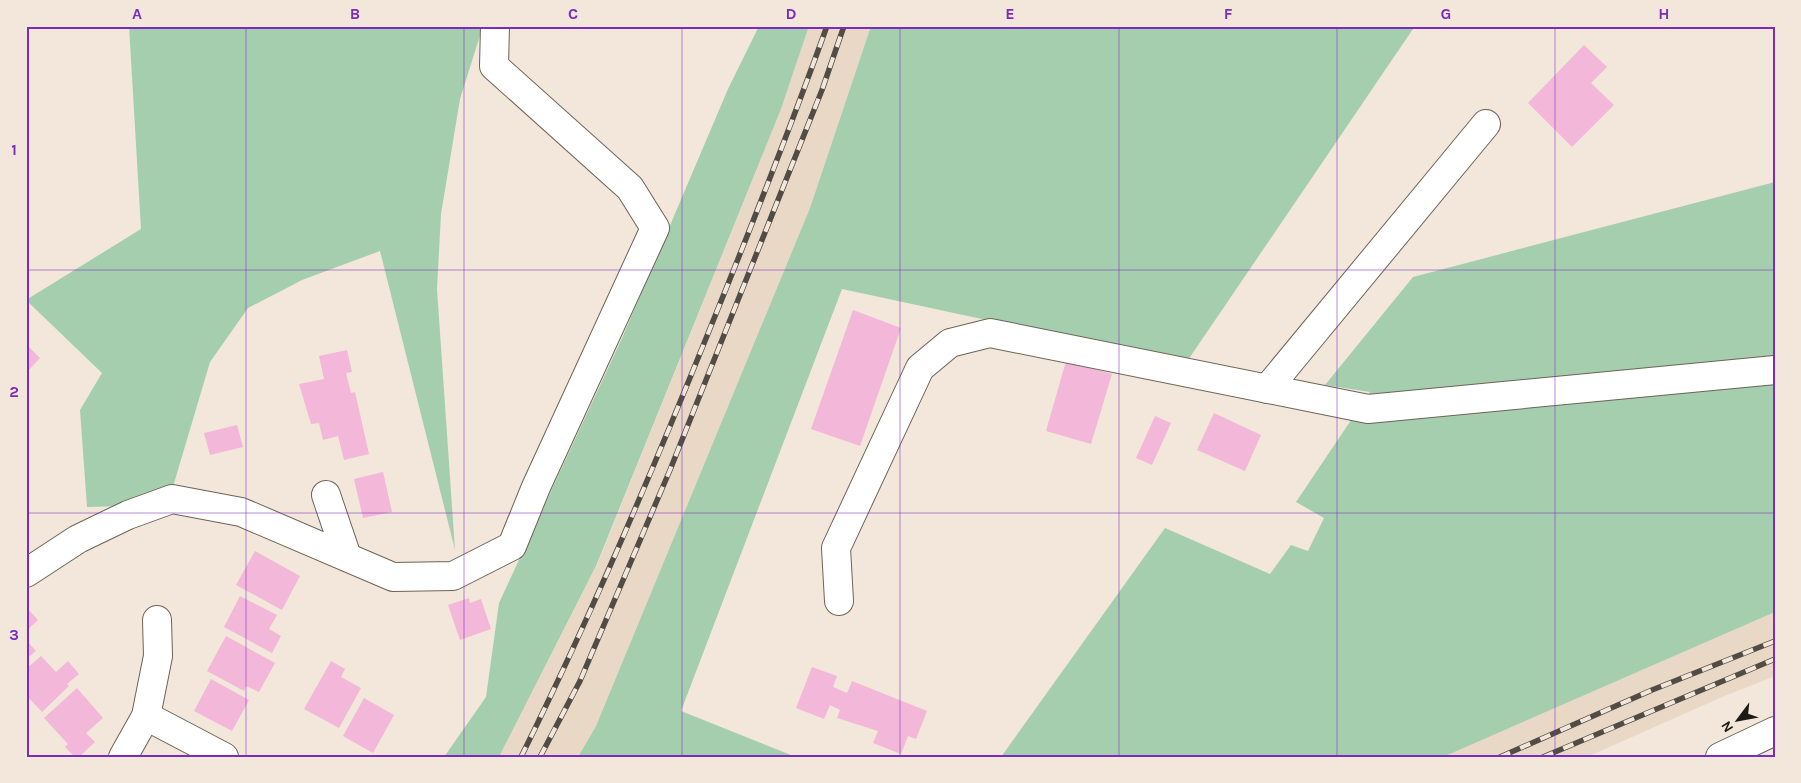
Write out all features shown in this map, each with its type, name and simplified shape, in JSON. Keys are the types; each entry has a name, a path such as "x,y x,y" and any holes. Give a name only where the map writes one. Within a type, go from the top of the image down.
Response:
{"street":[{"path":"26,573 78,539 128,515 172,500 241,512 393,577 453,576 512,546 536,487 655,228 630,188 494,66 495,26"},
{"path":"1267,388 1486,124"},
{"path":"839,601 836,548 920,368 950,343 990,333 1368,409 1775,370"},
{"path":"326,495 347,558"},
{"path":"123,757 146,716 158,656 158,620"},
{"path":"146,716 224,757"},
{"path":"1720,757 1775,730"}],"shaded area":[{"path":"809,26 871,26 810,208 596,726 578,757 499,757 597,565 781,109"},
{"path":"1775,612 1775,676 1722,697 1587,757 1443,757"}],"green space":[{"path":"129,26 483,26 460,99 441,214 437,289 455,550 380,251 302,280 248,308 210,362 172,490 125,506 87,507 80,410 102,373 26,300 141,229"},
{"path":"759,26 809,26 781,109 596,566 499,757 444,757 486,697 499,603 623,336 728,89"},
{"path":"871,26 1415,26 1186,363 842,289 681,711 796,757 578,757 596,726 810,208"},
{"path":"1775,182 1775,612 1443,757 1001,757 1165,528 1270,574 1291,545 1308,551 1324,518 1296,502 1370,392 1325,385 1413,277"}],"building":[{"path":"1584,45 1607,67 1591,83 1614,105 1572,147 1528,103"},
{"path":"853,310 901,328 860,446 811,429"},
{"path":"26,344 40,358 26,373"},
{"path":"347,350 352,372 346,373 351,393 355,392 369,454 344,460 338,436 323,440 319,423 311,424 299,384 324,379 319,356"},
{"path":"1066,361 1112,374 1091,444 1046,431"},
{"path":"1214,413 1261,435 1245,471 1197,450"},
{"path":"1155,416 1171,423 1152,465 1136,458"},
{"path":"237,425 243,447 210,455 204,433"},
{"path":"383,472 392,512 363,518 354,479"},
{"path":"255,551 300,576 282,610 236,585"},
{"path":"240,596 277,615 269,629 281,636 272,653 224,627"},
{"path":"469,598 470,603 481,599 491,629 460,640 448,605"},
{"path":"26,607 38,620 26,631"},
{"path":"226,636 275,663 259,692 246,686 244,691 207,671"},
{"path":"26,640 36,651 26,659"},
{"path":"41,656 56,672 68,661 79,674 67,684 69,686 42,712 26,695 26,669"},
{"path":"331,661 345,669 341,677 361,688 339,728 304,709"},
{"path":"812,667 837,676 833,687 847,693 852,681 927,711 916,739 908,736 901,754 873,743 878,731 837,718 840,710 830,705 824,719 796,708"},
{"path":"211,679 249,700 232,731 194,711"},
{"path":"77,688 103,718 86,733 95,742 79,757 75,757 65,747 68,744 44,718"},
{"path":"364,698 394,715 373,753 343,736"}],"railway":[{"path":"521,757 596,599 665,439 755,217 827,26"},
{"path":"540,757 580,681 670,470 822,90 844,26"},
{"path":"1500,757 1652,690 1775,641"},
{"path":"1543,757 1775,659"}]}
